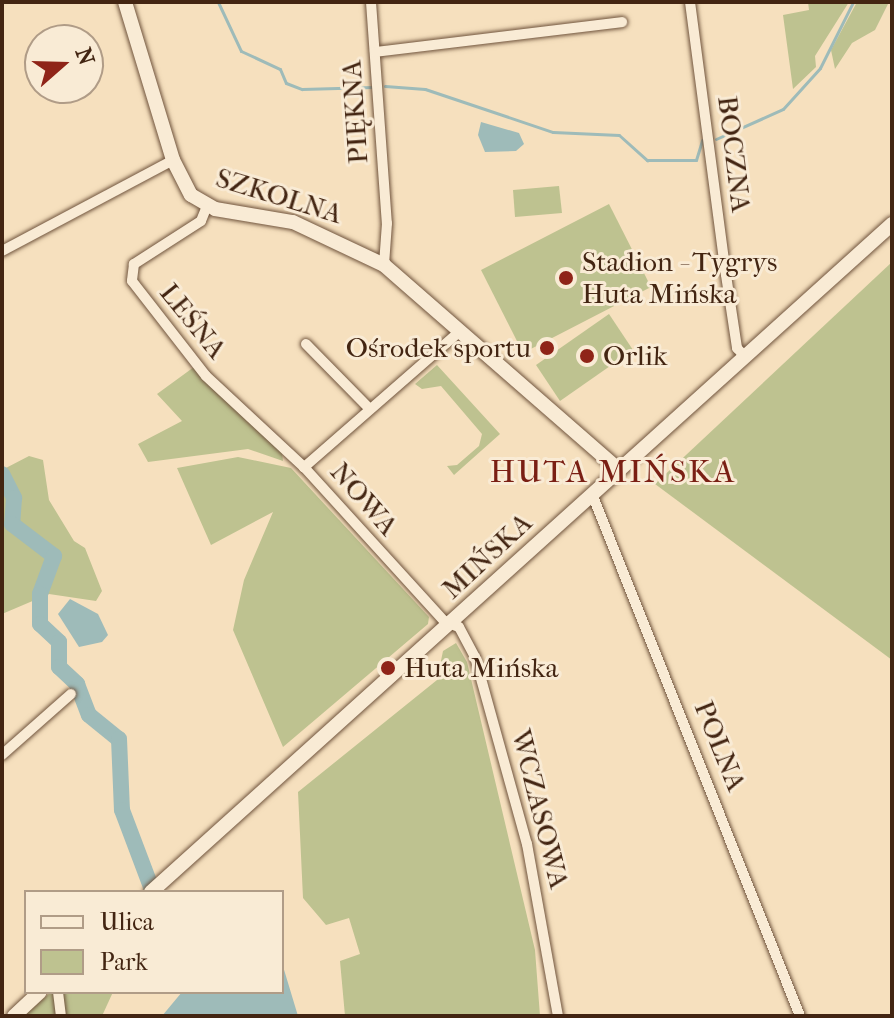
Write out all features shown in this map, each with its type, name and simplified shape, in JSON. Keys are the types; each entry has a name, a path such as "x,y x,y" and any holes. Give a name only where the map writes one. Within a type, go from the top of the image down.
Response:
{"main road":[{"name":"SZKOLNA","path":"125,2 183,185 207,206 293,222 384,265 619,470"},
{"name":"MIŃSKA","path":"156,888 892,224"},
{"path":"14,1016 38,994"}],"street":[{"name":"PIĘKNA","path":"371,2 387,223 384,265"},
{"name":"BOCZNA","path":"690,2 737,348 745,357"},
{"path":"375,52 622,22"},
{"path":"2,251 173,160"},
{"name":"LEŚNA","path":"207,206 201,221 134,264 132,281 206,376 304,467"},
{"name":"NOWA","path":"452,624 391,566 304,467 459,332"},
{"path":"306,344 369,408"},
{"name":"POLNA","path":"592,494 800,1016"},
{"name":"WCZASOWA","path":"452,624 459,627 475,657 523,829 558,1016"},
{"path":"2,755 71,694"},
{"path":"58,994 61,1016"}],"green space":[{"path":"808,2 849,2 815,56 816,67 793,89 783,15 809,10"},
{"path":"857,2 889,2 875,30 852,43 835,69 831,50"},
{"path":"559,186 562,213 515,217 513,190"},
{"name":"Stadion - Tygrys Huta Mińska","path":"609,204 651,287 523,353 481,270"},
{"path":"892,262 892,660 655,484"},
{"name":"Orlik","path":"609,314 633,350 560,401 536,365"},
{"path":"437,365 500,434 454,475 447,466 457,465 479,446 482,434 441,386 422,389 415,384"},
{"path":"194,367 282,453 283,461 248,449 148,462 138,444 182,421 157,394"},
{"path":"29,456 43,460 49,500 74,541 85,548 102,591 96,601 49,594 2,614 2,470"},
{"path":"238,457 291,468 429,617 428,624 283,747 233,630 244,580 273,512 211,545 177,468"},
{"path":"456,643 467,662 535,950 540,1016 345,1016 340,961 360,954 349,918 326,925 303,898 298,792 437,680 443,651"},
{"path":"49,994 112,994 102,1016 24,1016"}],"water":[{"path":"481,122 519,133 524,144 516,151 485,152 478,135"},
{"path":"70,599 98,614 108,635 102,642 79,647 58,614"},
{"path":"284,970 298,1016 162,1016 180,994 284,994"}],"waterway":[{"path":"218,2 241,51 280,69 286,83 302,89 373,87"},
{"path":"716,139 783,109 820,68 853,2"},
{"path":"385,86 425,89 553,132 619,135 647,160 696,160 702,140"},
{"path":"2,474 14,498 12,524 54,556 40,594 40,624 59,642 59,667 77,684 89,715 119,739 122,810 152,890"}],"place":[{"name":"Stadion - Tygrys Huta Mińska","path":"566,278"},
{"name":"Ośrodek sportu","path":"547,348"},
{"name":"Orlik","path":"587,356"},
{"name":"Huta Mińska","path":"388,668"}],"district":[{"name":"HUTA MIŃSKA","path":"613,472"}]}
